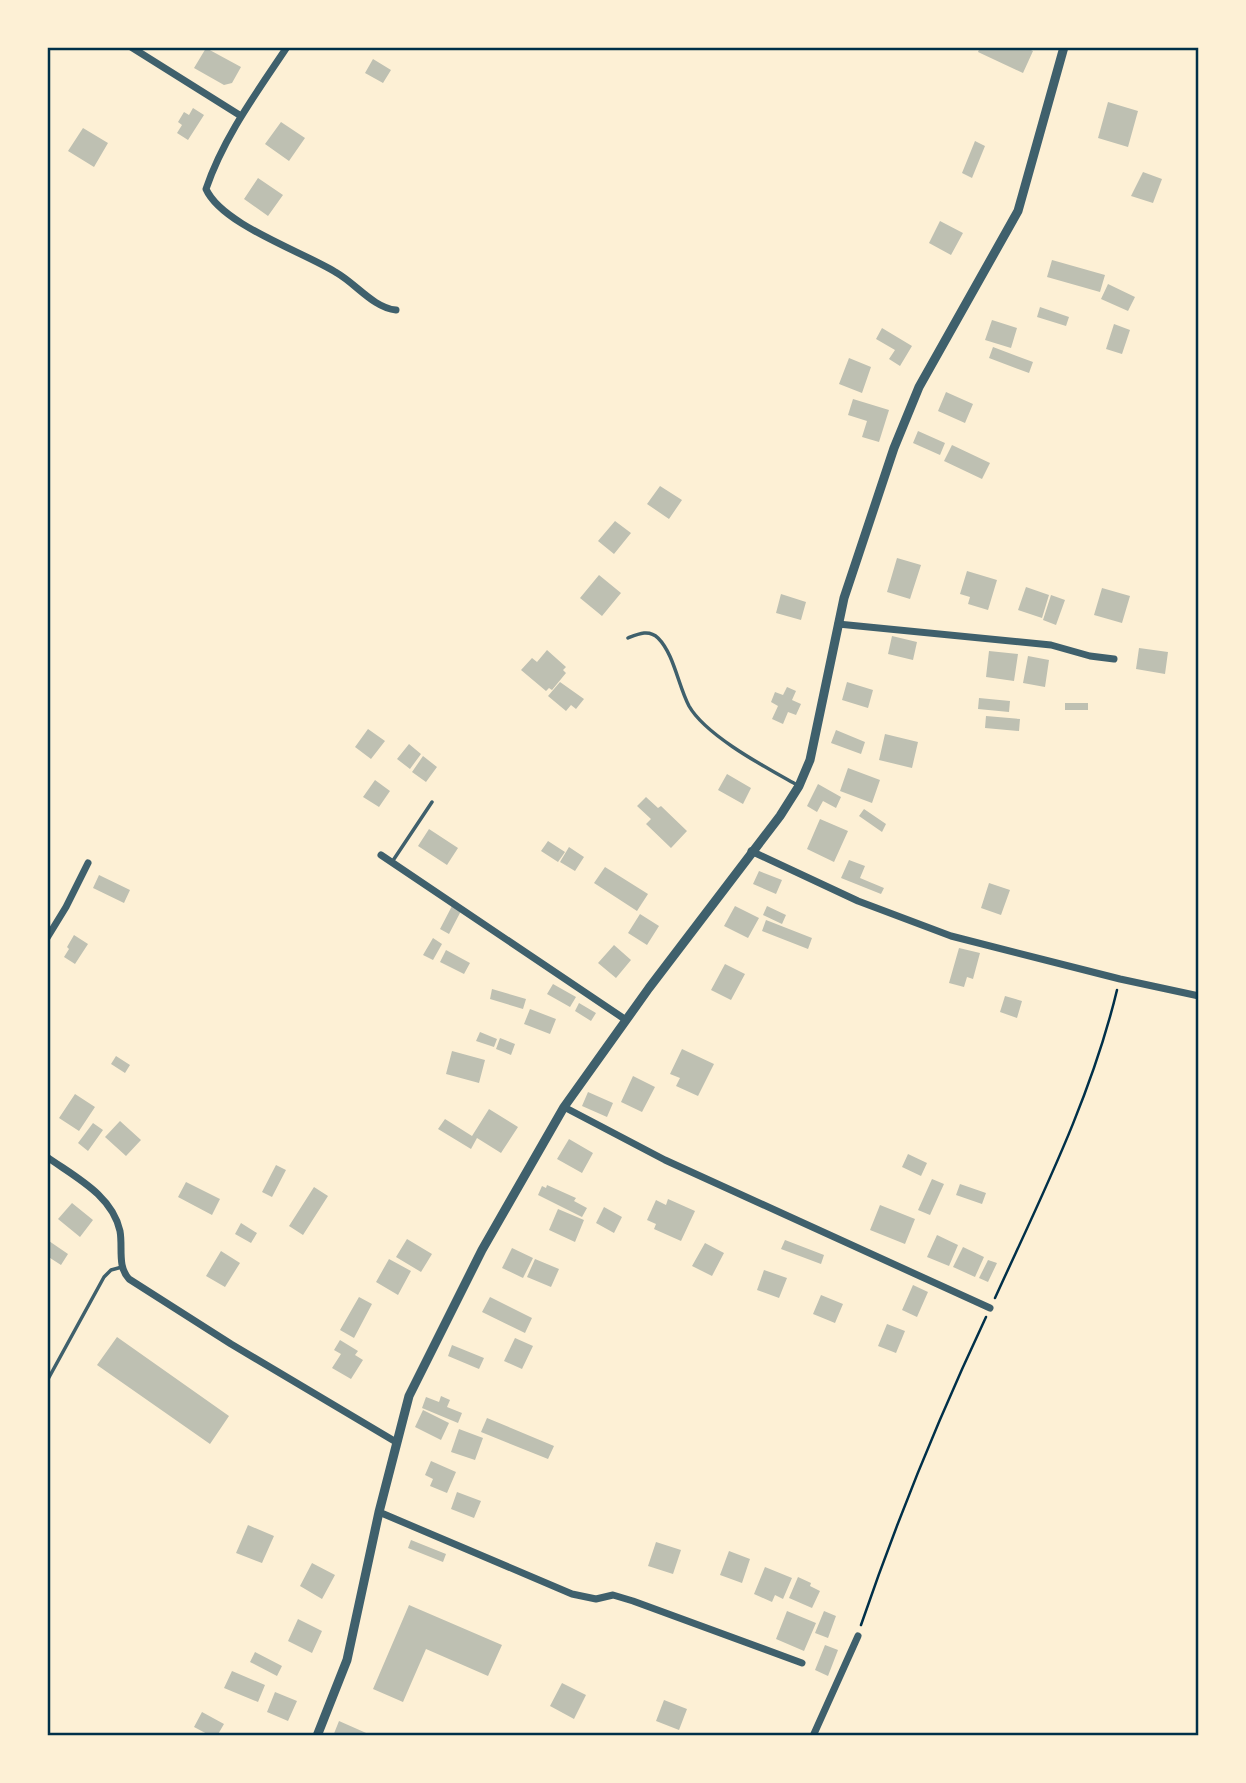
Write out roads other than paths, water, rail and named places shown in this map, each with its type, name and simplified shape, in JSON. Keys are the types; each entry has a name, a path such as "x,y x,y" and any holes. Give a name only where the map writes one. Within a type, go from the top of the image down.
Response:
{"street":[{"path":"131,47 241,116"},
{"path":"287,47 241,116 210,177 206,189 209,198 230,215 302,257 336,272 380,305 396,310"},
{"path":"317,1736 347,1660 379,1512 409,1396 457,1298 564,1107 751,851 780,816 799,786 810,760 844,598 894,448 919,387 1018,211 1063,47"},
{"path":"838,624 1051,645 1090,656 1114,659"},
{"path":"751,851 858,901 951,936 1199,996"},
{"path":"381,855 626,1020"},
{"path":"47,938 88,863"},
{"path":"564,1107 665,1160 990,1308"},
{"path":"47,1157 99,1195 112,1210 120,1231 122,1267 129,1279 230,1344 396,1441"},
{"path":"379,1512 572,1594 589,1599 613,1595 626,1598 802,1663"},
{"path":"813,1736 858,1636"}],"lane":[{"path":"628,638 644,632 655,635 667,652 691,709 708,728 754,760 799,786"},
{"path":"392,862 432,802"},
{"path":"47,1381 104,1277 111,1270 122,1267"}]}
